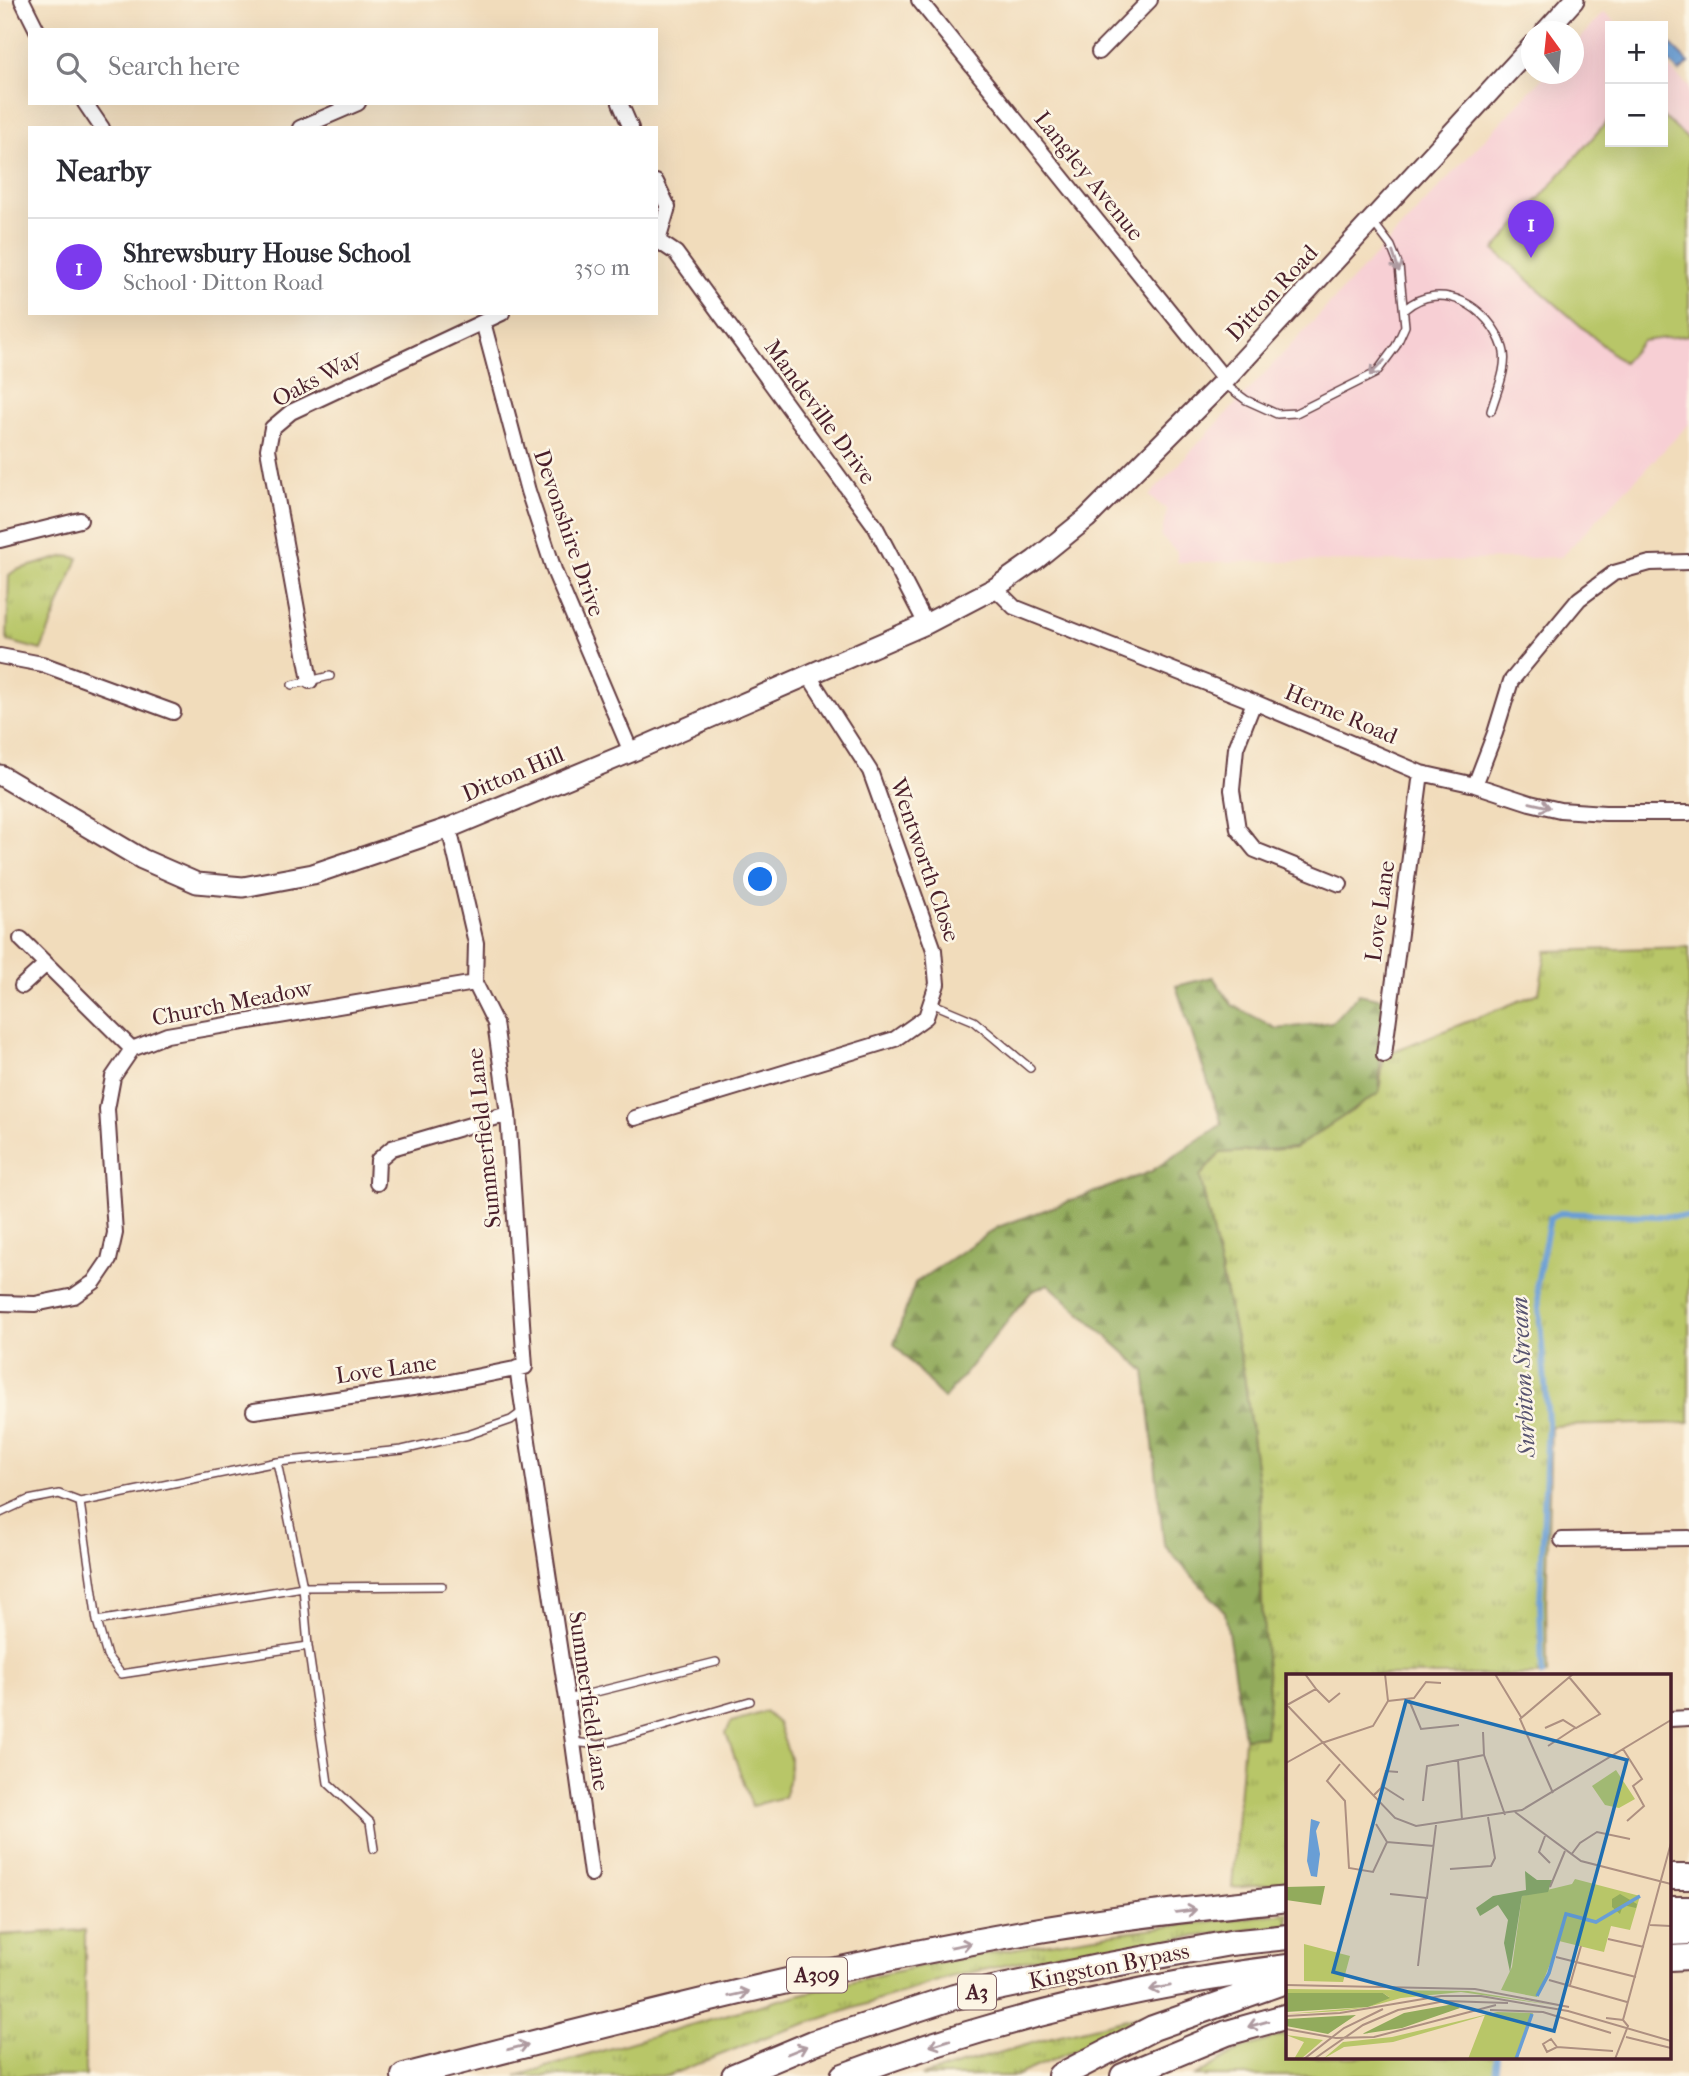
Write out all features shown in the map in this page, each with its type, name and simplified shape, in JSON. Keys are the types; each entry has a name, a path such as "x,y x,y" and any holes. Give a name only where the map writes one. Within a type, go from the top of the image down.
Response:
{"highway":[{"name":"A309","path":"404,2076 618,2022 888,1959 1047,1929 1286,1899"},
{"name":"Kingston Bypass","path":"734,2076 813,2043 954,1997 1230,1943 1286,1937"},
{"name":"A3","path":"843,2076 940,2043 1084,2004 1286,1967"},
{"path":"1060,2076 1153,2028 1286,1981"},
{"path":"1123,2076 1227,2033 1286,2016"}],"street":[{"path":"22,0 36,28"},
{"name":"Langley Avenue","path":"919,0 1224,381"},
{"path":"1099,52 1150,0"},
{"path":"1555,21 1574,0"},
{"name":"Ditton Road","path":"1035,560 1087,518 1224,381 1521,57"},
{"path":"86,105 101,126"},
{"path":"305,126 353,105"},
{"path":"621,105 630,126"},
{"path":"658,187 667,207 658,238"},
{"name":"Mandeville Drive","path":"658,242 676,253 875,526 926,624"},
{"name":"Oaks Way","path":"310,681 268,449 272,428 291,412 498,315"},
{"name":"Devonshire Drive","path":"482,322 528,491 555,573 631,752"},
{"path":"0,540 80,520"},
{"name":"Ditton Hill","path":"0,775 142,859 197,883 243,887 313,874 449,828 808,676 926,624 995,587 1035,560"},
{"path":"1475,785 1511,681 1579,599 1614,573 1650,563 1689,562"},
{"name":"Herne Road","path":"995,587 1014,607 1254,702 1422,773 1475,785 1560,810 1689,813"},
{"path":"0,656 42,664 173,712"},
{"name":"Wentworth Close","path":"808,676 870,771 934,950 937,984 931,1002"},
{"path":"1254,702 1236,748 1232,790 1238,829 1255,850 1340,884"},
{"name":"Love Lane","path":"1384,1055 1422,773"},
{"name":"Summerfield Lane","path":"449,828 476,943 475,983 495,1023 508,1114 522,1412 567,1699 591,1874"},
{"path":"21,939 132,1049"},
{"path":"22,986 46,964"},
{"name":"Church Meadow","path":"0,1303 36,1304 74,1296 94,1282 109,1260 115,1233 107,1110 113,1077 132,1049 167,1035 475,983"},
{"path":"635,1118 895,1039 926,1017 931,1002"},
{"path":"377,1183 378,1160 392,1147 508,1114"},
{"name":"Love Lane","path":"254,1411 440,1384 521,1368"},
{"path":"1562,1540 1689,1538"}],"lane":[{"path":"1224,381 1246,400 1277,414 1296,413 1376,373 1396,346 1405,326 1405,309 1399,266 1391,246 1372,220"},
{"path":"1405,309 1415,301 1429,296 1444,297 1470,305 1485,315 1503,347 1504,360 1491,411"},
{"path":"292,685 330,676"},
{"path":"931,1002 974,1021 1030,1069"},
{"path":"0,1513 28,1500 60,1494 80,1502 277,1462 402,1450 468,1435 511,1420 522,1412"},
{"path":"277,1462 303,1587 308,1646 328,1783 370,1822 374,1849"},
{"path":"80,1502 97,1621 107,1656 121,1674 308,1646"},
{"path":"97,1621 303,1587 442,1586"},
{"path":"567,1699 716,1662"},
{"path":"573,1742 599,1745 750,1701"}],"shaded area":[{"path":"1604,12 1614,21 1605,21 1605,147 1668,147 1668,67 1689,86 1689,424 1561,557 1451,561 1177,562 1177,552 1161,537 1167,510 1149,496 1537,84 1584,84 1584,34"}],"green space":[{"path":"1668,121 1689,140 1689,335 1642,341 1623,363 1494,250 1605,124 1605,147 1668,147"},
{"path":"66,556 78,558 41,650 7,641 9,575 16,570"},
{"path":"1689,947 1689,1423 1551,1426 1546,1603 1547,1674 1286,1674 1286,1883 1232,1888 1244,1738 1265,1736 1260,1497 1244,1375 1200,1176 1220,1153 1295,1148 1379,1093 1384,1055 1539,993 1546,951"},
{"path":"1213,977 1232,1005 1277,1029 1332,1022 1359,994 1383,999 1379,1093 1295,1148 1220,1153 1200,1176 1244,1375 1260,1497 1261,1594 1269,1696 1265,1736 1244,1738 1225,1612 1164,1545 1145,1371 1048,1284 1031,1292 944,1399 894,1344 915,1283 998,1227 1150,1172 1222,1124 1176,986"},
{"path":"765,1712 778,1723 790,1758 789,1782 784,1797 752,1806 726,1733 731,1722"},
{"path":"1286,1913 1286,1925 1062,1953 950,1977 771,2035 667,2076 516,2076 699,2022 884,1974 985,1954 1186,1924"},
{"path":"85,1930 85,2076 0,2076 0,1935"},
{"path":"1177,2007 1015,2076 921,2076 1056,2036"},
{"path":"1286,2035 1286,2058 1497,2058 1495,2076 1195,2076 1243,2048"}],"water":[{"path":"1670,44 1689,63 1679,72 1668,61"}],"waterway":[{"name":"Surbiton Stream","path":"1542,1674 1540,1602 1548,1422 1537,1283 1550,1218 1560,1213 1689,1217"},
{"name":"Surbiton Stream","path":"1495,2076 1497,2058"}],"place":[{"name":"Shrewsbury House School","path":"1531,258"}]}
